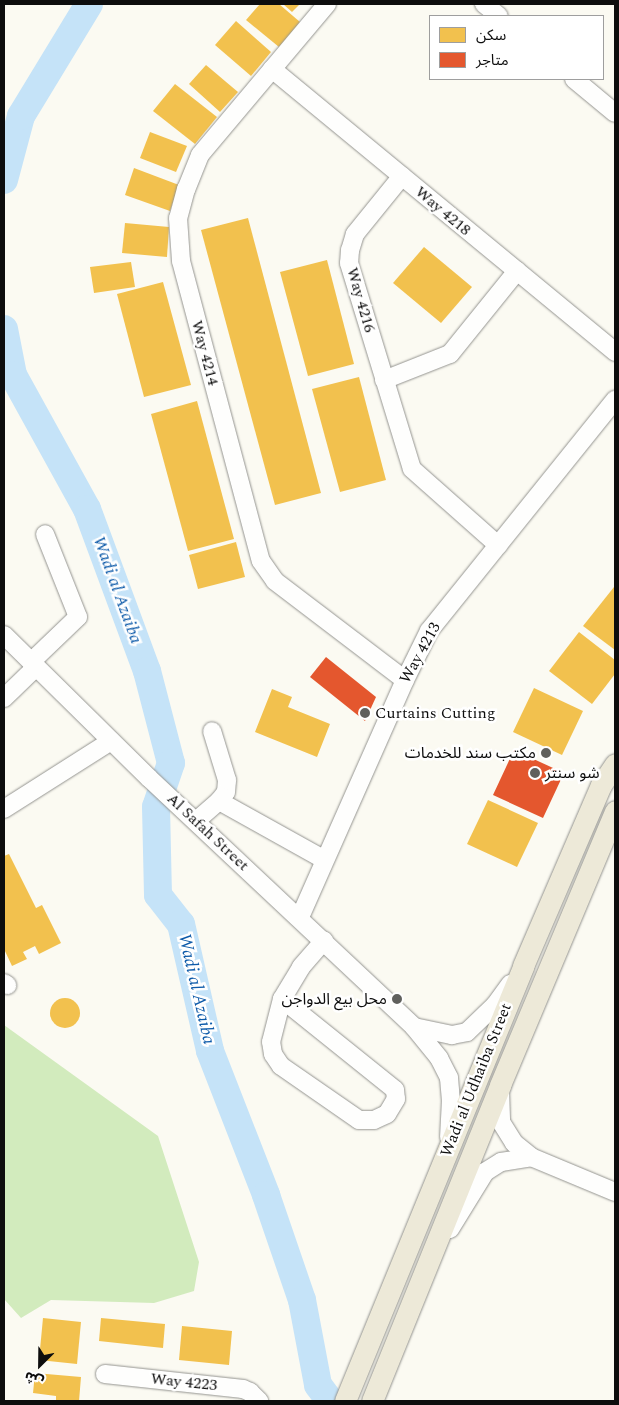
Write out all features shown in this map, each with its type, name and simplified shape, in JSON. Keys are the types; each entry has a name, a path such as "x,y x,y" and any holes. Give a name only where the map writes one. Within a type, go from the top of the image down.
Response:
{"main road":[{"name":"Wadi al Udhaiba Street","path":"345,1401 523,966 601,785 615,764"},
{"name":"Wadi al Udhaiba Street","path":"372,1401 500,1085 615,810"}],"street":[{"name":"Way 4214","path":"327,4 200,155 186,189 178,218 180,261 261,561 275,581 405,680"},
{"path":"484,4 498,15"},
{"name":"Way 4218","path":"272,69 615,352"},
{"path":"575,80 615,113"},
{"name":"Way 4216","path":"402,176 355,234 350,250 349,263 412,469 498,545"},
{"path":"384,380 450,354 517,271"},
{"name":"Way 4213","path":"300,918 405,680 429,631 615,400"},
{"path":"4,698 78,617 45,534"},
{"name":"Al Safah Street","path":"7,644 33,665 414,1027 439,1058 449,1078 451,1124 446,1153"},
{"path":"190,815 219,801 226,792 227,780 212,731"},
{"path":"4,809 111,741"},
{"path":"219,801 325,860"},
{"path":"282,999 395,1090 396,1099 387,1114 374,1120 359,1120 281,1066 272,1054 271,1042 282,999 301,967 324,941"},
{"name":"Al Safah Street","path":"414,1027 445,1035 467,1032 495,1005 523,966"},
{"path":"500,1085 501,1122 514,1143 531,1157 615,1192"},
{"path":"426,1269 485,1172 501,1162 531,1157"},
{"name":"Way 4223","path":"105,1374 243,1389 250,1392 258,1401"}],"green space":[{"path":"4,1025 158,1136 199,1262 194,1291 154,1303 51,1300 21,1318 4,1299"}],"building: سكن":[{"path":"260,4 279,4 300,22 279,47 246,20"},
{"path":"283,4 300,4 292,12"},
{"path":"236,21 271,52 251,76 215,45"},
{"path":"206,65 238,92 220,112 189,84"},
{"path":"175,84 217,117 195,144 153,111"},
{"path":"150,132 187,146 176,172 140,158"},
{"path":"134,168 179,185 170,211 125,195"},
{"path":"248,218 321,493 275,505 201,230"},
{"path":"125,223 169,227 167,257 122,253"},
{"path":"424,247 472,287 441,323 393,283"},
{"path":"327,260 354,364 308,376 280,272"},
{"path":"131,262 135,287 94,293 90,267"},
{"path":"163,282 191,385 144,397 117,294"},
{"path":"359,377 386,480 340,492 312,389"},
{"path":"197,401 234,539 188,551 151,414"},
{"path":"236,542 245,577 198,589 189,555"},
{"path":"615,588 615,650 583,626"},
{"path":"579,632 615,660 615,674 592,704 549,671"},
{"path":"534,688 583,711 562,755 513,732"},
{"path":"272,689 292,697 288,707 330,724 317,757 255,732"},
{"path":"488,800 538,823 517,867 467,844"},
{"path":"9,854 36,908 42,905 61,943 39,954 35,946 23,952 27,959 12,966 4,949 4,856"},
{"path":"65,998 71,999 79,1007 79,1019 71,1027 65,1028 59,1027 51,1019 50,1013 51,1007 59,999"},
{"path":"43,1318 81,1322 77,1364 39,1360"},
{"path":"101,1318 165,1324 163,1348 99,1341"},
{"path":"182,1326 232,1331 229,1365 179,1360"},
{"path":"35,1373 81,1377 79,1401 56,1401 56,1396 33,1393"}],"building: متاجر":[{"path":"326,657 376,697 365,721 310,677"},
{"path":"514,750 564,773 543,818 493,795"}],"waterway":[{"name":"Wadi al Azaiba","path":"4,180 21,116 89,4"},
{"name":"Wadi al Azaiba","path":"4,329 13,375 87,509 147,671 171,763 156,807 158,895 181,924 210,1051 266,1195 302,1300 318,1385 330,1401"}],"place":[{"name":"Curtains Cutting","path":"365,713"},
{"name":"مكتب سند للخدمات","path":"546,753"},
{"name":"شو سنتر","path":"535,773"},
{"name":"محل بيع الدواجن","path":"397,999"}]}
